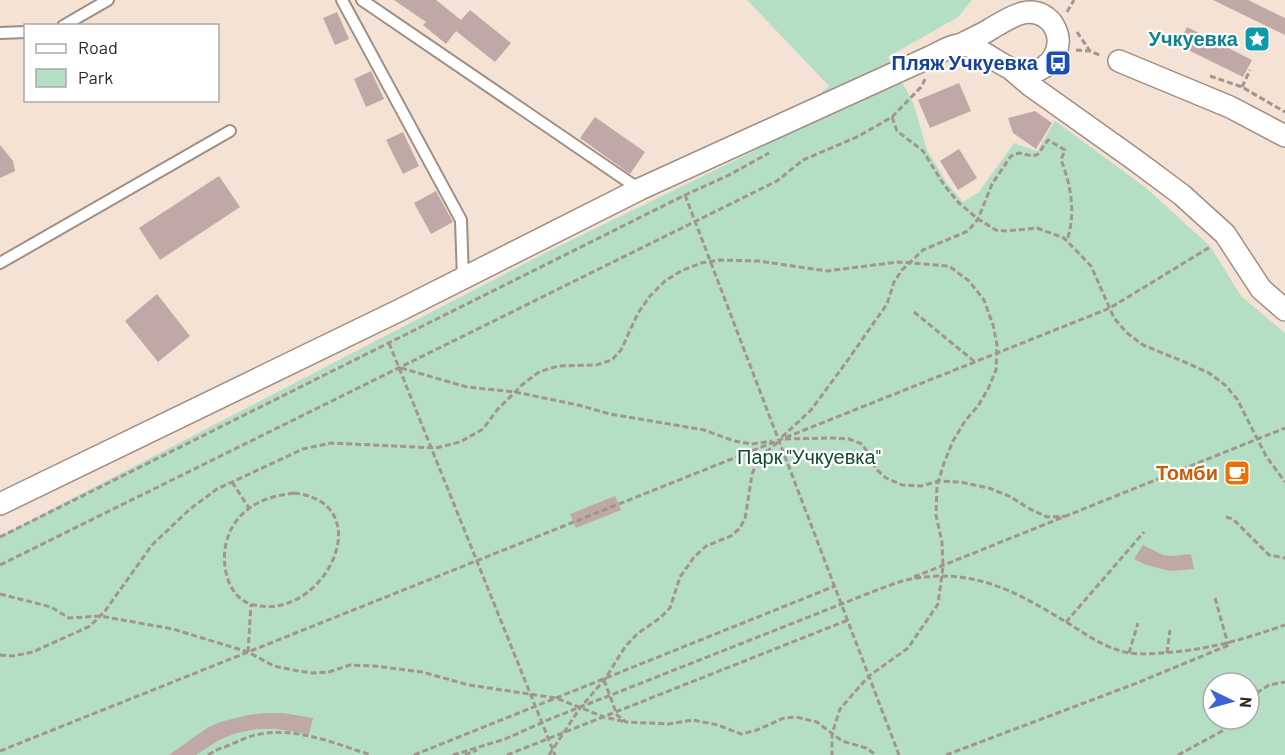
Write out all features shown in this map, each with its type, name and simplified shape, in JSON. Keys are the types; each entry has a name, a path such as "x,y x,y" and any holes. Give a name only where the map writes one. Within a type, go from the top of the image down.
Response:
{"street":[{"path":"0,504 463,279 639,189 960,45 1021,10 1041,13 1049,19 1058,37 1058,47 1054,57 1039,70 1028,73 1018,71 977,50 960,45"},
{"path":"1119,61 1230,107 1285,135"},
{"path":"1000,63 1182,195 1225,234 1262,289 1285,310"}],"lane":[{"path":"66,24 108,0"},
{"path":"342,0 461,220 463,279"},
{"path":"362,0 639,189"},
{"path":"0,33 24,32"},
{"path":"0,263 230,131"}],"path":[{"path":"1066,13 1074,0"},
{"path":"1069,50 1090,51 1119,61"},
{"path":"1242,87 1250,70"},
{"path":"0,565 777,181 803,160 859,136 892,117 922,86 928,71"},
{"path":"892,117 897,131 922,151 952,194 978,219 996,230 1037,228 1052,232 1067,240 1091,266 1114,318 1127,333 1143,345 1198,368 1225,385 1238,399 1266,456 1285,482"},
{"path":"549,755 554,753 580,708 604,680 625,647 637,634 670,608 680,577 694,557 706,546 731,536 739,529 745,519 752,474 760,457 811,410 887,304 894,282 909,263 923,250 968,231 978,219 992,184 1011,156 1019,153 1033,156 1038,154 1048,140 1065,150 1060,160 1069,178 1071,200 1071,229 1067,240"},
{"path":"0,537 684,195 729,175 769,153"},
{"path":"684,195 899,755"},
{"path":"0,751 1110,308 1217,242"},
{"path":"0,655 13,656 33,652 90,626 100,616 152,545 190,509 232,482 303,449 331,443 432,448 460,442 483,429 497,410 539,372 558,366 596,365 612,360 621,350 638,313 657,289 681,271 711,261 758,261 827,271 875,264 909,263 949,266 969,281 984,300 993,325 996,370 978,406 965,421 954,441 939,481 936,515 942,542 943,567 938,604 908,648 869,676 840,708 832,734 832,755"},
{"path":"914,312 975,362"},
{"path":"389,343 554,753"},
{"path":"399,368 467,387 515,392 610,414 704,430 734,441 752,444 779,440 832,438 849,440 862,444 876,469 886,478 902,485 921,486 939,481 960,482 989,488 1011,496 1047,517 1067,516"},
{"path":"465,755 842,604 943,567 1285,428"},
{"path":"232,482 249,508"},
{"path":"294,493 309,494 323,501 330,510 338,526 338,551 329,570 303,595 284,604 273,606 251,604 236,593 230,585 225,552 230,530 249,508 279,495 294,493"},
{"path":"1226,517 1233,519 1269,555 1285,558"},
{"path":"1066,622 1144,532"},
{"path":"909,579 942,575 963,576 988,582 1012,591 1103,644 1129,652 1191,652 1237,642"},
{"path":"414,755 835,586"},
{"path":"0,594 51,608 69,618 100,616 173,629 248,652 274,666 298,671 329,672 350,665 422,672 469,685 556,698 604,717 626,722 653,725 693,720 718,724 741,734 757,730 784,718 796,717 817,722 842,741 866,748 876,755"},
{"path":"1215,598 1228,644"},
{"path":"248,652 251,604"},
{"path":"507,755 848,620"},
{"path":"1129,652 1138,623"},
{"path":"946,755 1285,625"},
{"path":"1167,653 1170,630"},
{"path":"604,680 616,712 626,722"},
{"path":"1261,690 1269,685 1285,682"},
{"path":"1178,755 1220,731"},
{"path":"208,755 244,738 285,732 317,738 371,755"},
{"path":"453,755 505,739"}],"green space":[{"name":"Парк \"Учкуевка\"","path":"747,0 972,0 958,17 888,57 913,102 927,150 947,183 963,202 979,192 1014,143 1037,151 1055,121 1145,187 1210,246 1241,296 1285,333 1285,755 0,755 0,536 547,252 752,152 829,86"}],"building":[{"path":"394,0 436,0 461,20 470,10 511,43 495,62 456,31 446,44 423,25 426,22"},
{"path":"1213,0 1248,0 1285,18 1285,35"},
{"path":"337,12 349,39 335,45 323,18"},
{"path":"1187,27 1252,60 1243,77 1178,45"},
{"path":"371,71 384,99 366,107 354,79"},
{"path":"959,83 971,111 930,128 918,100"},
{"path":"1035,111 1052,123 1036,149 1013,133 1008,118"},
{"path":"595,117 645,152 630,174 580,138"},
{"path":"403,132 419,166 403,174 386,140"},
{"path":"0,145 13,161 15,171 0,178"},
{"path":"959,149 977,178 958,190 940,161"},
{"path":"219,176 240,207 160,260 139,228"},
{"path":"436,191 453,222 431,234 414,203"},
{"path":"157,294 190,336 158,362 125,321"},
{"path":"615,496 621,510 576,528 570,514"},
{"path":"1143,545 1163,555 1191,554 1194,569 1170,571 1146,565 1134,559"},
{"path":"266,713 313,718 309,734 276,729 257,729 219,740 196,755 169,755 207,728 220,722"}],"place":[{"name":"Учкуевка","path":"1257,39"},
{"name":"Пляж Учкуевка","path":"1058,63"},
{"name":"Томби","path":"1237,473"}]}
